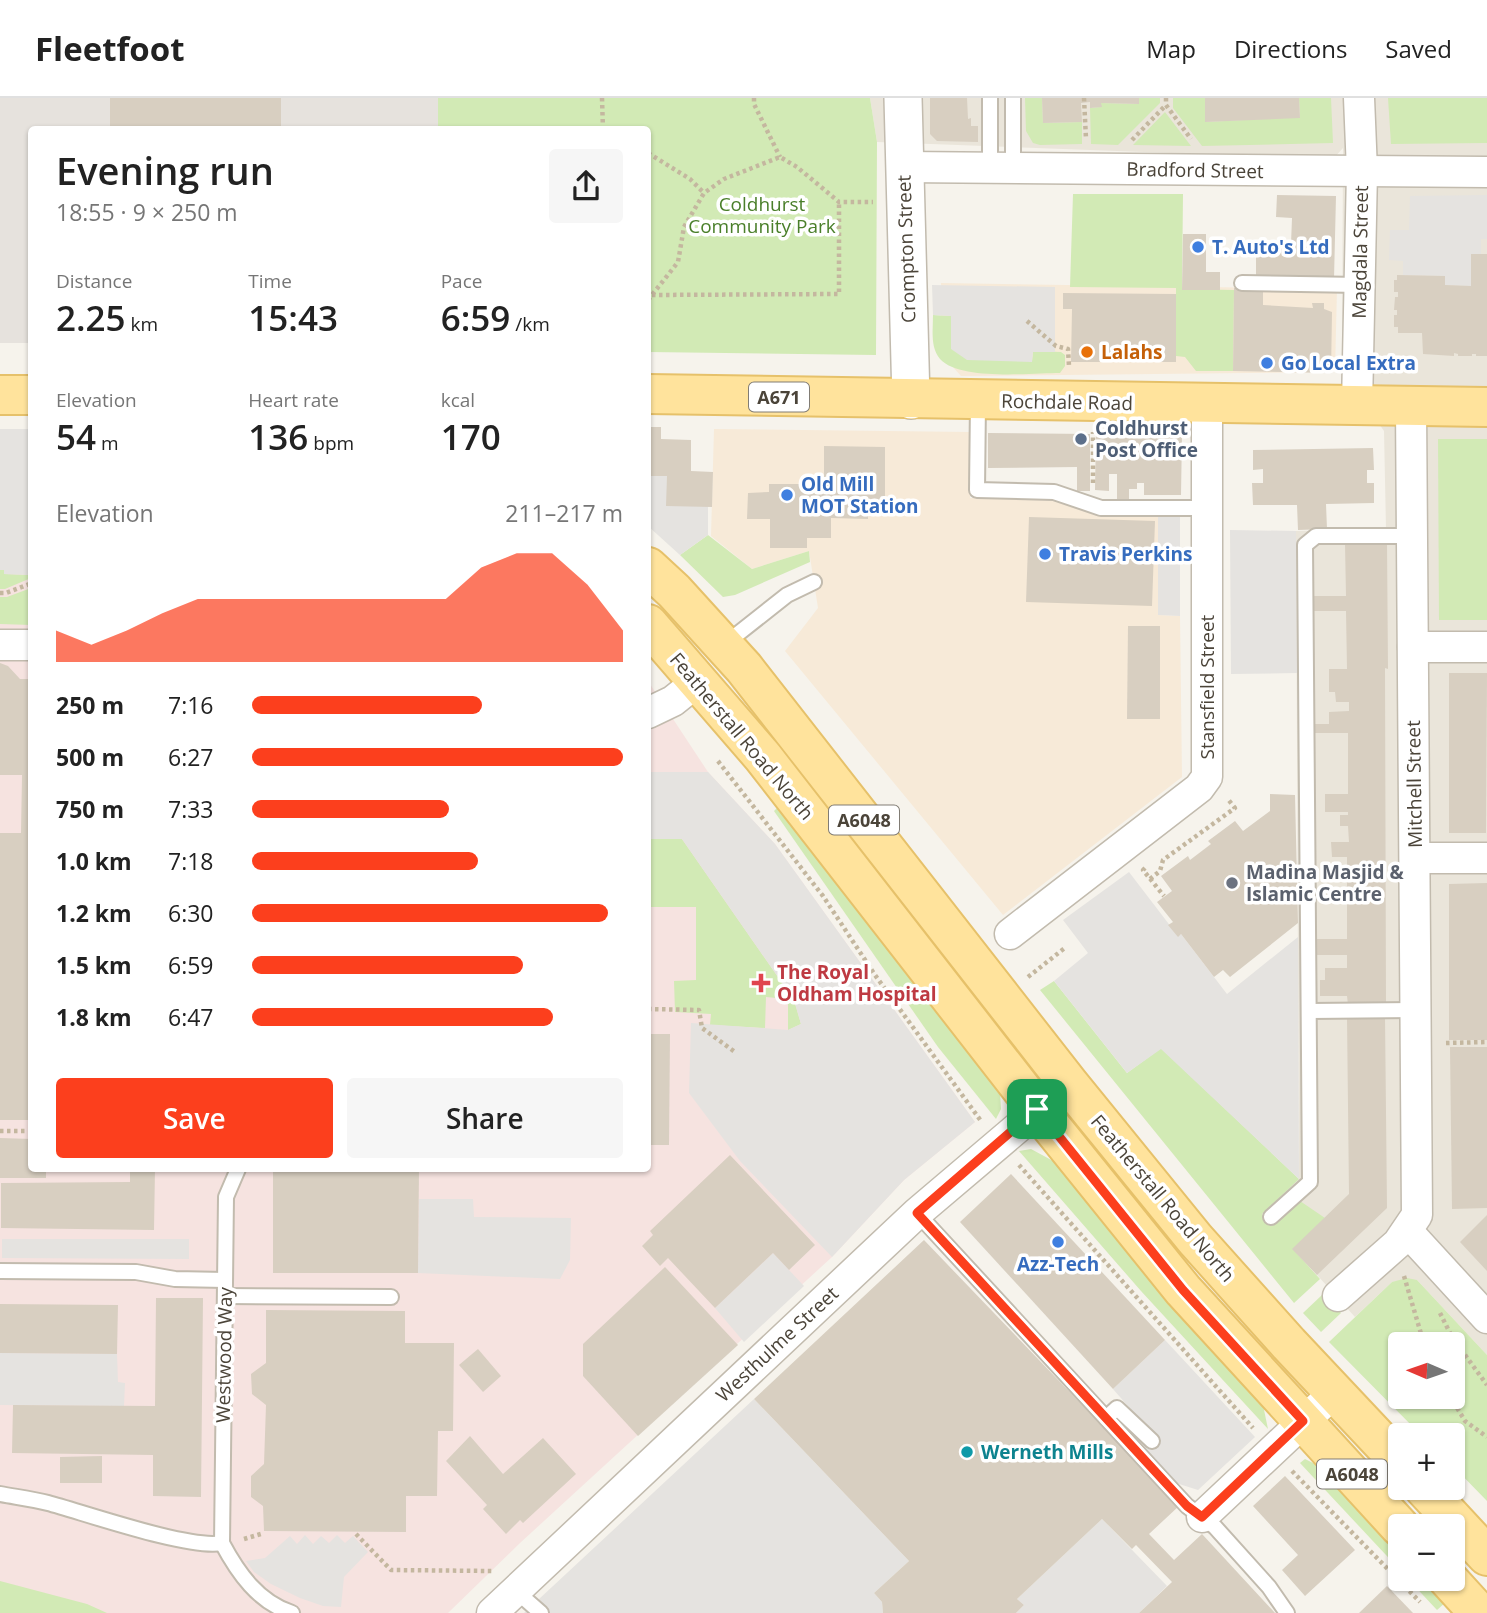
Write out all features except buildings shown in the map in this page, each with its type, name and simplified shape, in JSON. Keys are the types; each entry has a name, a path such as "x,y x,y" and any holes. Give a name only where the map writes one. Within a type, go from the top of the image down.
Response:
{"main road":[{"name":"Rochdale Road","path":"651,394 1487,407"},
{"path":"0,395 28,395"},
{"name":"Featherstall Road North","path":"651,570 724,645 977,963 1069,1084 1195,1239 1388,1449"},
{"name":"Featherstall Road North","path":"651,627 763,757 1037,1109 1183,1290 1388,1514"},
{"path":"1435,1500 1487,1556"},
{"path":"1434,1591 1479,1613"}],"street":[{"name":"Crompton Street","path":"903,98 911,400"},
{"name":"Magdala Street","path":"1357,406 1362,171 1359,98"},
{"name":"Bradford Street","path":"904,184 1002,167 1487,172"},
{"name":"Stansfield Street","path":"1024,932 1199,788 1207,777 1207,404"},
{"name":"Mitchell Street","path":"1338,1296 1398,1243 1417,1215 1411,407"},
{"path":"0,645 28,645"},
{"path":"1413,647 1487,648"},
{"path":"651,712 673,701 698,681"},
{"path":"1415,858 1487,858"},
{"name":"Westhulme Street","path":"492,1613 510,1581 644,1468 917,1213 1069,1084"},
{"path":"1408,1231 1487,1318"},
{"path":"1202,1517 1336,1391"}],"lane":[{"path":"990,98 1002,167"},
{"path":"1002,167 1013,98"},
{"path":"1242,283 1360,285"},
{"path":"978,401 977,490 1054,492 1101,508 1208,508"},
{"path":"1271,1217 1310,1182 1306,545 1316,536 1413,536"},
{"path":"724,645 787,595 814,582"},
{"path":"1310,1011 1415,1010"},
{"name":"Westwood Way","path":"222,1543 226,1198 237,1172"},
{"path":"917,1213 1187,1506 1215,1527 1269,1587 1287,1613"},
{"path":"0,1272 136,1272 175,1279 225,1280"},
{"path":"225,1296 391,1297"},
{"path":"1106,1418 1118,1408 1152,1441"},
{"path":"0,1494 43,1502 168,1536 211,1545 222,1543 236,1570 255,1591 292,1613"},
{"path":"510,1581 541,1613"}],"path":[{"path":"602,98 603,126"},
{"path":"754,98 754,104 780,157 797,167 839,202"},
{"path":"1084,98 1086,144"},
{"path":"1166,98 1167,106 1196,146"},
{"path":"1126,145 1167,106"},
{"path":"651,155 690,179 704,194"},
{"path":"652,295 678,262 684,226 704,194 724,179 780,157"},
{"path":"839,202 904,184"},
{"path":"652,295 839,294 839,202"},
{"path":"1027,321 1056,346 1068,349 1069,366"},
{"path":"1092,505 1093,426"},
{"path":"0,593 28,585"},
{"path":"716,759 823,896 875,975 985,1127"},
{"path":"1150,879 1160,871 1163,860 1235,808 1222,792"},
{"path":"1143,870 1164,896"},
{"path":"1021,982 1066,947"},
{"path":"651,1009 699,1010 702,1028 734,1052"},
{"path":"1437,1043 1487,1042"},
{"path":"0,1131 28,1131"},
{"path":"1012,1157 1260,1437"},
{"path":"1401,1269 1420,1332"},
{"path":"1437,1308 1452,1337 1487,1385"},
{"path":"1458,1409 1465,1421 1487,1437"},
{"path":"1288,1466 1388,1552"},
{"path":"238,1541 264,1533"},
{"path":"356,1534 391,1570 510,1581"}],"shaded area":[{"path":"0,98 438,98 438,126 28,126 28,343 0,343"},
{"path":"870,98 1487,98 1487,1355 1417,1280 1392,1282 1355,1317 1262,1214 1299,1178 1296,531 1386,529 1384,431 1342,370 1343,148 1333,159 877,142"},
{"path":"1487,195 1487,239 1481,239 1481,254 1472,254 1471,286 1445,285 1445,276 1403,275 1403,261 1389,260 1390,230 1409,230 1410,196"},
{"path":"941,283 1337,289 1335,372 961,376 941,354"},
{"path":"932,285 1055,287 1055,352 1033,352 1032,362 967,360 951,349 951,316 933,315"},
{"name":"The Royal Oldham Hospital","path":"0,429 28,429 28,1172 651,1172 651,686 708,772 775,844 975,1122 904,1180 832,1257 520,1543 448,1613 0,1613"},
{"path":"0,429 28,429 28,575 4,574 4,570 0,570"},
{"path":"714,429 970,432 970,498 1053,499 1158,515 1158,615 1180,616 1182,777 1003,915 785,651 818,608 809,551 752,569 711,536"},
{"path":"651,476 667,476 667,506 708,506 708,535 680,555 651,529"},
{"path":"1158,515 1180,515 1180,616 1158,615"},
{"path":"1230,530 1296,531 1297,673 1231,674"},
{"path":"651,772 708,772 775,844 975,1122 904,1180 832,1257 740,1161 689,1093 691,1023 788,1030 801,1024 794,1000 682,839 651,839"},
{"path":"1129,872 1227,994 1298,937 1299,1179 1161,1049 1127,1073 1054,981 1088,953 1063,920"},
{"path":"419,1199 473,1199 474,1217 571,1218 570,1260 560,1279 418,1273"},
{"path":"2,1239 189,1239 189,1259 2,1258"},
{"path":"773,1253 804,1286 744,1342 715,1308"},
{"path":"1165,1340 1255,1437 1198,1490 1176,1483 1126,1432 1134,1413 1113,1389"},
{"path":"0,1353 117,1354 118,1382 125,1383 124,1406 0,1405"},
{"path":"754,1399 909,1561 874,1593 882,1602 883,1613 524,1613"},
{"path":"1102,1519 1167,1586 1139,1613 1016,1613 1024,1605 1017,1599"},
{"path":"305,1535 313,1544 321,1536 329,1543 337,1535 345,1543 353,1536 368,1552 344,1577 341,1607 323,1606 271,1584 254,1572 246,1561 265,1558 290,1536 297,1544"}],"green space":[{"name":"Coldhurst Community Park","path":"438,98 870,98 877,142 876,355 651,352 651,126 438,126"},
{"path":"1025,98 1042,98 1043,123 1082,122 1082,144 1033,143 1026,131"},
{"path":"1139,98 1160,98 1160,103 1118,145 1091,144 1090,108 1101,107 1101,103 1139,104"},
{"path":"1173,98 1205,98 1206,122 1300,117 1299,98 1331,98 1333,143 1202,146 1173,108"},
{"path":"1388,98 1487,98 1487,143 1391,144"},
{"path":"1165,112 1191,146 1133,145"},
{"path":"1073,194 1183,194 1182,289 1234,290 1233,371 1196,371 1185,357 1176,356 1176,288 1070,287"},
{"path":"933,315 951,316 1032,361 1033,351 1061,352 1065,355 1065,366 1060,373 1015,374 979,373 950,366 940,359 935,349"},
{"path":"1438,439 1487,439 1487,620 1439,620"},
{"path":"708,535 752,569 809,551 810,562 735,595 723,597 680,555"},
{"path":"0,570 4,570 4,574 28,575 28,579 0,589"},
{"path":"28,589 28,625 0,624 0,597"},
{"path":"780,805 1000,1092 1001,1109 996,1119 938,1047 774,811"},
{"path":"651,839 682,839 794,1000 801,1024 788,1030 788,999 766,997 765,1028 710,1025 711,1014 675,1012 674,981 696,980 696,907 651,907"},
{"path":"1054,981 1127,1073 1161,1048 1299,1179 1262,1214 1271,1226 1300,1201 1325,1218 1293,1249 1320,1279 1294,1303 1040,990"},
{"path":"1031,1149 1055,1162 1135,1261 1263,1405 1268,1429 1141,1291 1019,1151"},
{"path":"1407,1278 1417,1280 1487,1355 1487,1501 1465,1478 1465,1423 1409,1423 1395,1409 1465,1409 1465,1332 1388,1332 1388,1402 1329,1342 1392,1282"},
{"path":"1322,1295 1341,1313 1321,1332 1303,1313"},
{"path":"1305,1459 1321,1467 1388,1538 1388,1557 1300,1463"},
{"path":"0,1581 87,1604 107,1613 0,1613"},
{"path":"1419,1591 1437,1591 1447,1601 1437,1610"}],"place":[{"name":"T. Auto's Ltd","path":"1198,247"},
{"name":"Lalahs","path":"1087,352"},
{"name":"Go Local Extra","path":"1267,363"},
{"name":"Coldhurst Post Office","path":"1081,439"},
{"name":"Old Mill MOT Station","path":"787,495"},
{"name":"Travis Perkins","path":"1045,554"},
{"name":"Madina Masjid & Islamic Centre","path":"1232,883"},
{"name":"The Royal Oldham Hospital","path":"761,983"},
{"name":"Azz-Tech","path":"1058,1242"},
{"name":"Werneth Mills","path":"967,1452"}],"route":[{"path":"1037,1109 1183,1290 1303,1421 1202,1517 1187,1506 917,1213 1037,1109"}]}
